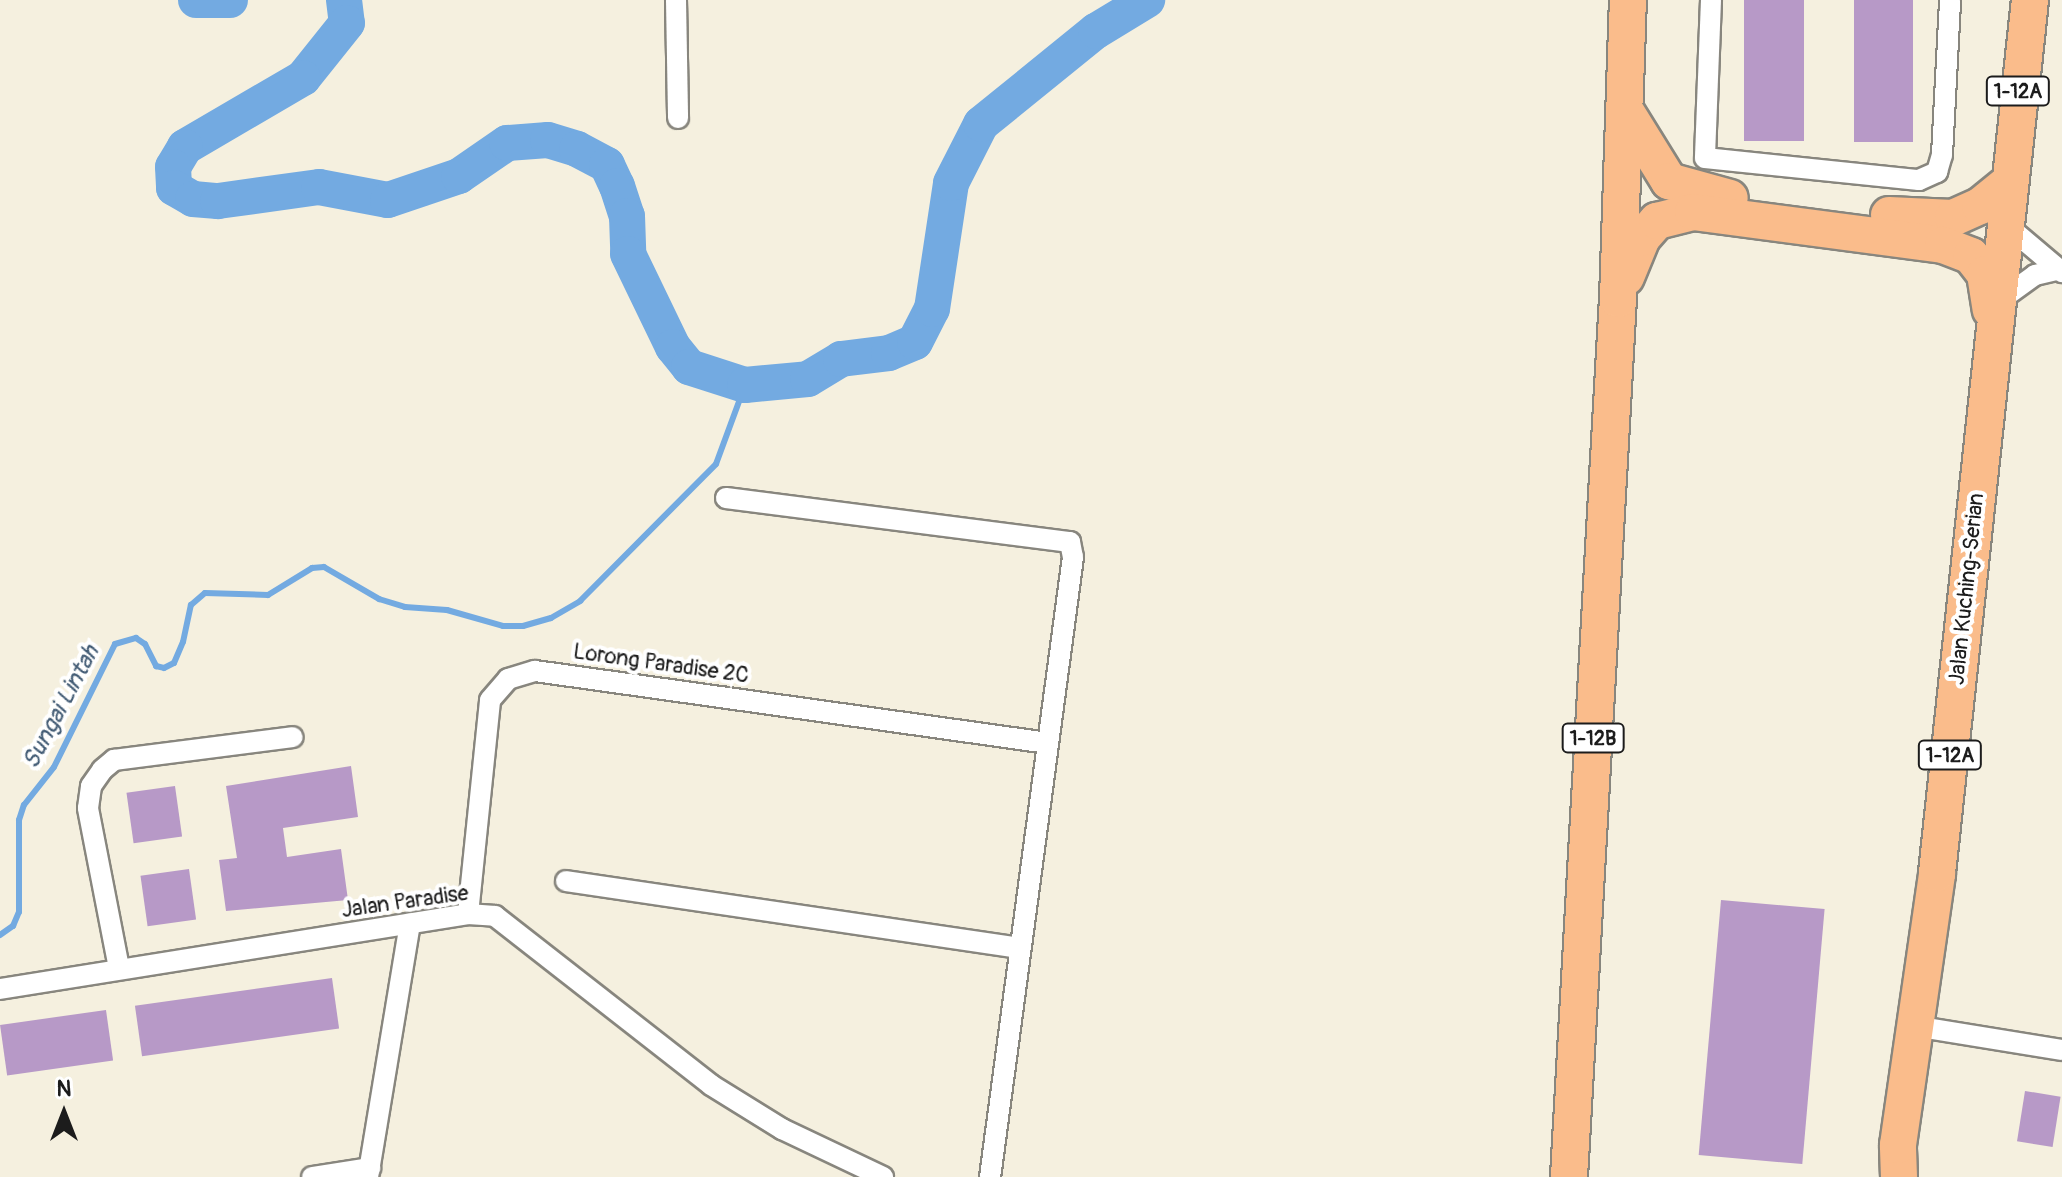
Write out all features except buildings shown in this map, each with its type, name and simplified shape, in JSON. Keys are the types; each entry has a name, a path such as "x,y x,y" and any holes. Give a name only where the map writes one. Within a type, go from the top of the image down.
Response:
{"highway":[{"name":"Jalan Kuching-Serian","path":"1899,1177 1914,1026 1939,859 2008,183 2030,0"},
{"name":"1-12B","path":"1569,1177 1632,7"},
{"path":"1625,110 1669,181 1705,176 1912,219 1953,218 1980,206 2008,183"},
{"path":"1618,299 1642,238 1657,221 1693,212 1943,245 1971,256 1985,274 1996,317"}],"street":[{"path":"676,0 678,118"},
{"path":"1711,0 1705,176 1931,177 1942,155 1950,0"},
{"path":"2015,118 2018,0"},
{"path":"2005,224 2060,271"},
{"path":"1996,317 2035,275 2060,271"},
{"path":"726,498 1070,542 1073,557 990,1177"},
{"name":"Lorong Paradise 2C","path":"468,914 490,700 508,679 546,672 1048,743"},
{"path":"119,968 88,808 91,786 102,770 114,760 293,737"},
{"path":"566,881 1020,948"},
{"name":"Jalan Paradise","path":"0,989 468,914 495,916 711,1085 853,1172 883,1177"},
{"path":"312,1177 369,1172 410,923"},
{"path":"1914,1026 2062,1050"}],"waterway":[{"path":"196,0 230,0"},
{"path":"344,0 347,23 303,78 185,147 173,167 174,188 193,199 218,201 319,187 388,200 459,176 507,143 548,140 577,149 607,165 627,216 628,254 673,347 689,367 745,385 808,379 841,359 889,353 915,342 932,309 951,183 981,124 1096,31 1147,0"},
{"name":"Sungai Lintah","path":"0,935 13,926 19,912 19,820 24,805 54,767 115,644 136,638 145,644 156,666 164,668 174,663 183,642 191,605 205,593 268,595 312,568 324,567 379,599 405,607 447,610 503,626 523,626 551,618 580,601 716,464 745,385"}]}
